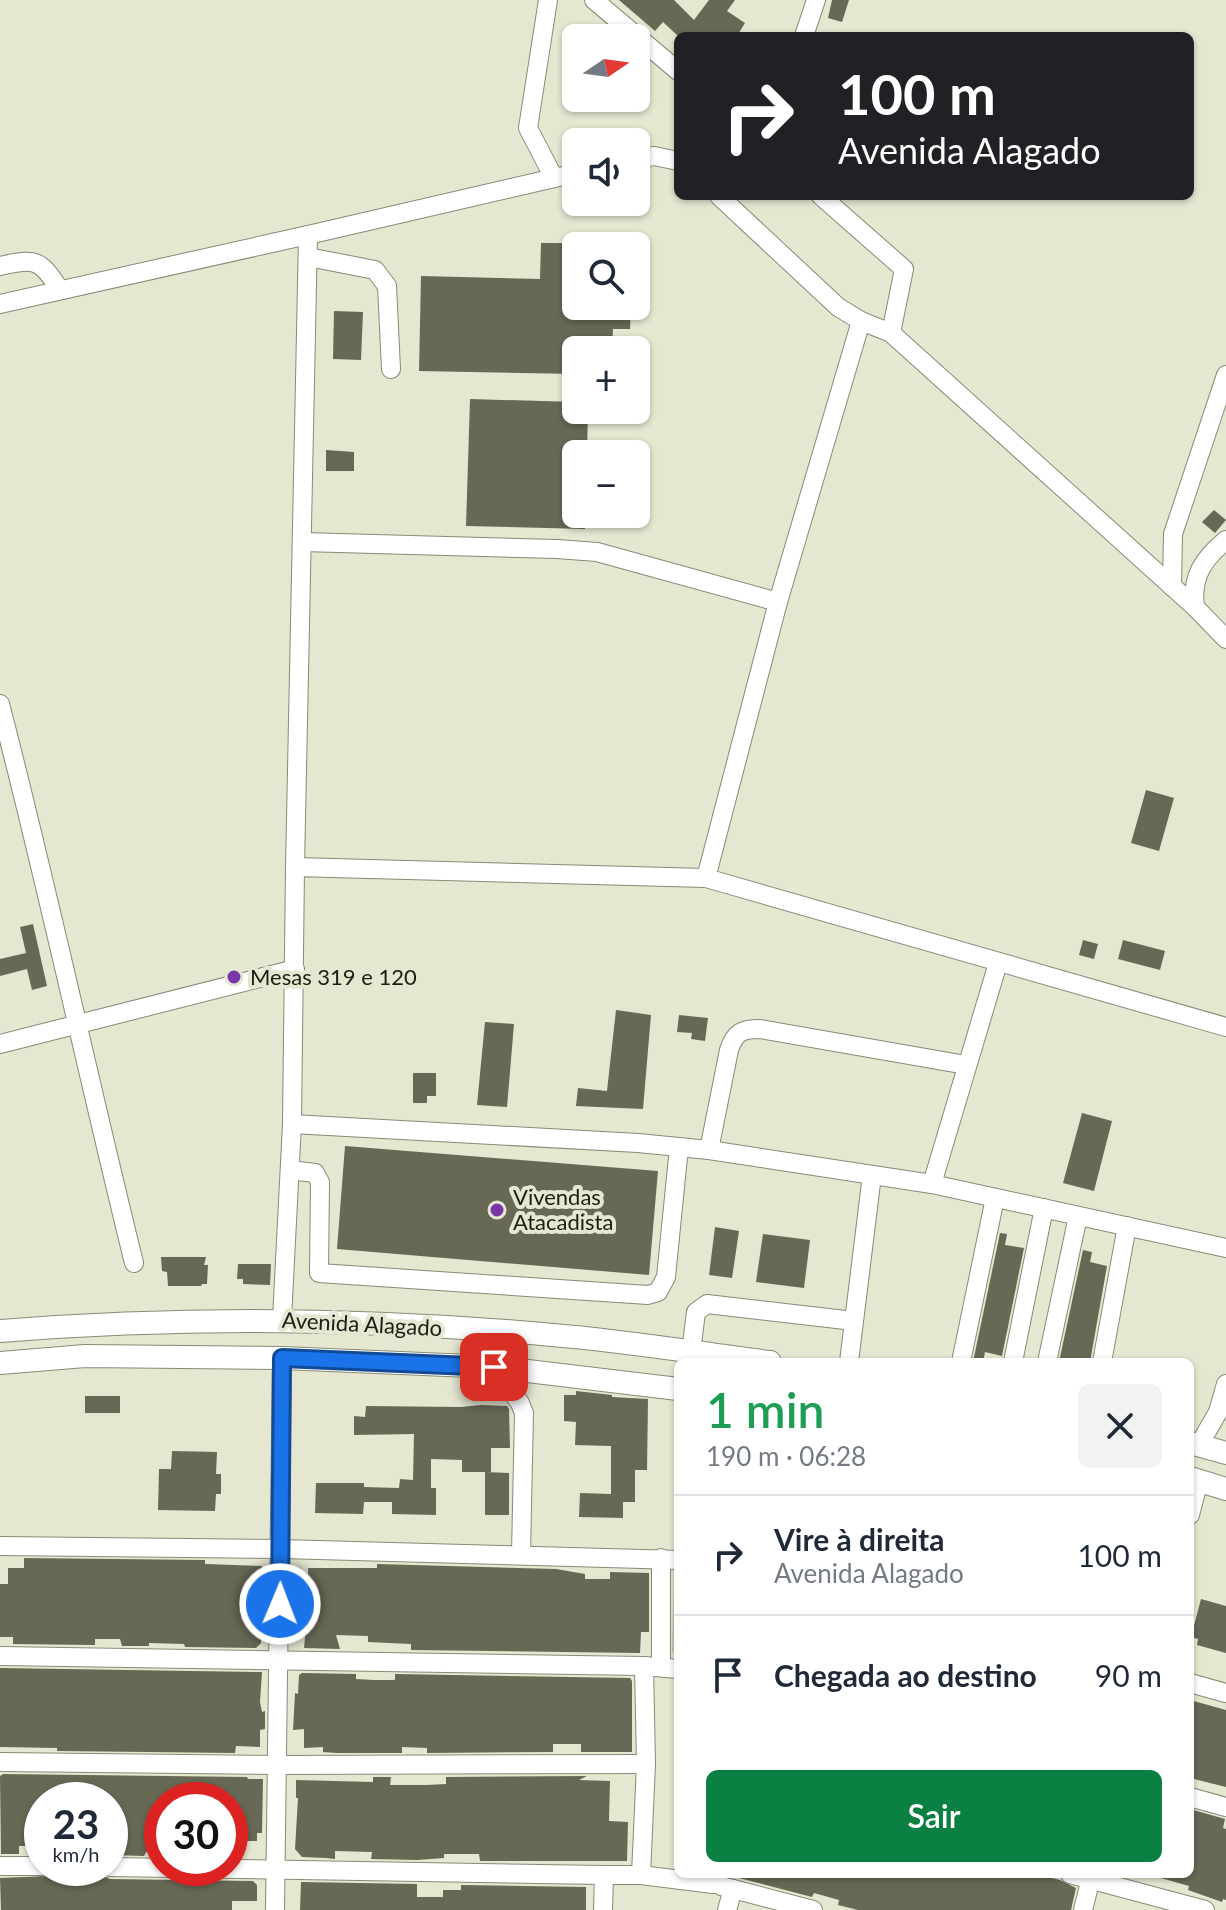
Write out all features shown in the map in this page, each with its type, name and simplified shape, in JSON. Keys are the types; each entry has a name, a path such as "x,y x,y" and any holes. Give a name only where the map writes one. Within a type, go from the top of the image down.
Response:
{"main road":[{"name":"Avenida Alagado","path":"0,1331 85,1324 282,1319 553,1335 738,1358"},
{"path":"75,1358 85,1324"},
{"path":"60,1326 75,1358"},
{"name":"Avenida Alagado","path":"0,1363 75,1358 282,1358 494,1367 674,1389"},
{"path":"1195,1444 1224,1452"},
{"path":"1195,1479 1226,1489"}],"street":[{"path":"548,0 528,128 554,178"},
{"path":"594,0 674,68"},
{"path":"805,32 816,0"},
{"path":"650,157 674,160"},
{"path":"0,304 562,176"},
{"path":"723,200 838,307 861,321 891,333 1195,607 1226,639"},
{"path":"826,200 904,269 891,333"},
{"path":"282,1319 292,1124 308,235"},
{"path":"308,257 375,270 383,277 387,286 391,369"},
{"path":"0,266 29,259 38,262 60,290"},
{"path":"706,878 778,602 861,321"},
{"path":"1172,587 1173,534 1226,375"},
{"path":"1195,607 1195,579 1199,568 1226,540"},
{"path":"302,542 597,552 778,602"},
{"path":"0,704 46,881 76,1025 134,1263"},
{"path":"295,867 706,878 1226,1027"},
{"path":"932,1184 998,963"},
{"path":"2,1042 295,969"},
{"path":"709,1150 729,1050 733,1037 744,1029 760,1029 966,1065"},
{"path":"292,1124 709,1150 932,1184 1226,1248"},
{"path":"285,1271 648,1295 658,1292 666,1277 679,1147"},
{"path":"290,1170 315,1173 320,1182 319,1273"},
{"path":"849,1358 872,1175"},
{"path":"962,1358 995,1198"},
{"path":"1014,1358 1044,1208"},
{"path":"1048,1358 1078,1216"},
{"path":"1103,1358 1127,1226"},
{"path":"691,1352 696,1312 707,1304 854,1321"},
{"path":"275,1910 282,1358"},
{"path":"494,1367 524,1413 521,1554"},
{"path":"1195,1444 1218,1412 1226,1384"},
{"path":"1218,1412 1224,1452"},
{"path":"0,1546 281,1549 670,1559 661,1668 646,1764 641,1875"},
{"path":"0,1656 661,1668"},
{"path":"1194,1684 1226,1693"},
{"path":"0,1762 646,1764"},
{"path":"1194,1798 1226,1807"},
{"path":"0,1866 24,1866"},
{"path":"128,1867 674,1877"},
{"path":"603,1910 604,1875"},
{"path":"1083,1910 1091,1878"},
{"path":"1094,1878 1205,1910"},
{"path":"714,1879 733,1889 813,1910"},
{"path":"727,1910 733,1889"}],"green space":[{"path":"674,1566 674,1653 672,1652"}],"building":[{"path":"619,0 674,0 694,20 709,0 735,0 727,11 745,23 739,32 674,32 663,22 655,31"},
{"path":"832,0 849,0 842,22 828,18"},
{"path":"541,243 562,243 562,320 630,320 630,329 613,329 613,336 562,336 562,374 419,371 421,276 540,279"},
{"path":"334,311 363,312 361,360 333,359"},
{"path":"470,399 562,402 562,424 588,424 587,440 562,440 562,528 585,529 466,526"},
{"path":"326,450 354,452 354,471 326,471"},
{"path":"1214,510 1226,520 1215,533 1202,522"},
{"path":"1146,790 1174,798 1159,851 1131,843"},
{"path":"33,924 47,986 32,990 27,969 0,976 0,959 26,953 20,927"},
{"path":"1083,940 1098,944 1094,959 1079,955"},
{"path":"1123,940 1165,951 1160,970 1118,959"},
{"path":"616,1010 651,1015 643,1109 576,1106 578,1088 607,1091"},
{"path":"679,1015 708,1018 705,1041 691,1039 692,1033 677,1032"},
{"path":"485,1022 514,1024 507,1107 477,1105"},
{"path":"413,1073 436,1073 436,1096 427,1096 427,1103 413,1103"},
{"path":"1082,1113 1112,1121 1094,1191 1063,1183"},
{"name":"Vivendas Atacadista","path":"345,1146 658,1171 649,1275 337,1249"},
{"path":"715,1227 739,1231 732,1278 709,1275"},
{"path":"1000,1233 1007,1234 1005,1245 1024,1248 1002,1356 985,1352 984,1358 974,1358"},
{"path":"763,1234 810,1240 804,1288 756,1282"},
{"path":"1083,1250 1092,1252 1090,1262 1107,1266 1091,1358 1060,1358"},
{"path":"161,1257 206,1257 207,1284 168,1286"},
{"path":"238,1264 271,1264 270,1285 243,1284 243,1279 237,1279"},
{"path":"576,1391 648,1399 647,1470 635,1470 635,1502 623,1502 623,1518 579,1517 580,1493 611,1494 611,1446 575,1445 576,1422 564,1421 564,1395 576,1395"},
{"path":"85,1396 120,1396 120,1413 85,1413"},
{"path":"366,1406 507,1406 510,1448 491,1448 491,1472 462,1472 462,1460 431,1459 431,1488 436,1488 436,1515 392,1514 392,1502 364,1502 363,1514 315,1513 316,1483 364,1483 364,1487 399,1488 400,1479 413,1480 414,1434 354,1435 354,1416 365,1417"},
{"path":"172,1451 217,1452 216,1474 221,1474 221,1494 216,1494 215,1511 158,1510 159,1469 171,1469"},
{"path":"485,1472 509,1473 509,1515 485,1515"},
{"path":"24,1558 205,1560 205,1564 262,1566 261,1589 267,1589 267,1607 261,1609 261,1643 256,1648 149,1643 149,1646 122,1646 120,1639 95,1639 95,1645 13,1644 13,1637 0,1637 0,1584 8,1584 8,1568 24,1568"},
{"path":"377,1564 556,1569 585,1574 585,1579 610,1579 610,1572 649,1573 649,1632 641,1632 640,1653 411,1650 411,1644 368,1642 368,1636 336,1635 340,1649 304,1648 306,1626 309,1626 308,1568 377,1568"},
{"path":"1201,1599 1226,1606 1226,1653 1197,1645 1194,1626"},
{"path":"0,1668 262,1672 260,1702 262,1712 265,1711 265,1729 260,1730 260,1747 236,1746 235,1753 57,1751 57,1748 0,1747"},
{"path":"356,1674 356,1679 374,1680 395,1680 395,1674 630,1678 632,1752 581,1752 581,1744 553,1744 553,1752 427,1753 427,1748 402,1747 402,1753 337,1753 323,1752 323,1747 304,1748 304,1729 293,1730 295,1693 298,1694 299,1675"},
{"path":"1194,1701 1226,1710 1226,1787 1194,1779"},
{"path":"0,1776 263,1779 262,1833 257,1833 257,1841 248,1841 248,1782 144,1782 144,1856 128,1856 128,1782 24,1782 24,1846 19,1846 19,1854 1,1854"},
{"path":"587,1776 579,1780 610,1781 609,1821 628,1822 627,1861 480,1861 479,1854 444,1854 444,1858 417,1860 371,1859 372,1852 335,1851 335,1859 302,1857 295,1849 296,1780 373,1782 373,1777 391,1777 390,1785 427,1785 446,1784 446,1777"},
{"path":"1194,1810 1225,1819 1226,1900 1222,1902 1188,1890 1189,1886 1161,1878 1194,1878"},
{"path":"24,1877 24,1886 128,1886 128,1879 144,1879 144,1886 248,1886 248,1881 253,1881 257,1885 257,1901 232,1901 232,1910 1,1910 0,1878"},
{"path":"739,1878 1052,1878 1076,1888 1071,1910 858,1910 838,1905 839,1900 814,1893 812,1897"},
{"path":"301,1882 417,1884 417,1897 443,1897 443,1890 461,1890 461,1885 586,1887 586,1910 300,1910"}],"place":[{"name":"Mesas 319 e 120","path":"234,977"},
{"name":"Vivendas Atacadista","path":"497,1210"}],"route":[{"path":"280,1604 282,1358 494,1367"}]}
